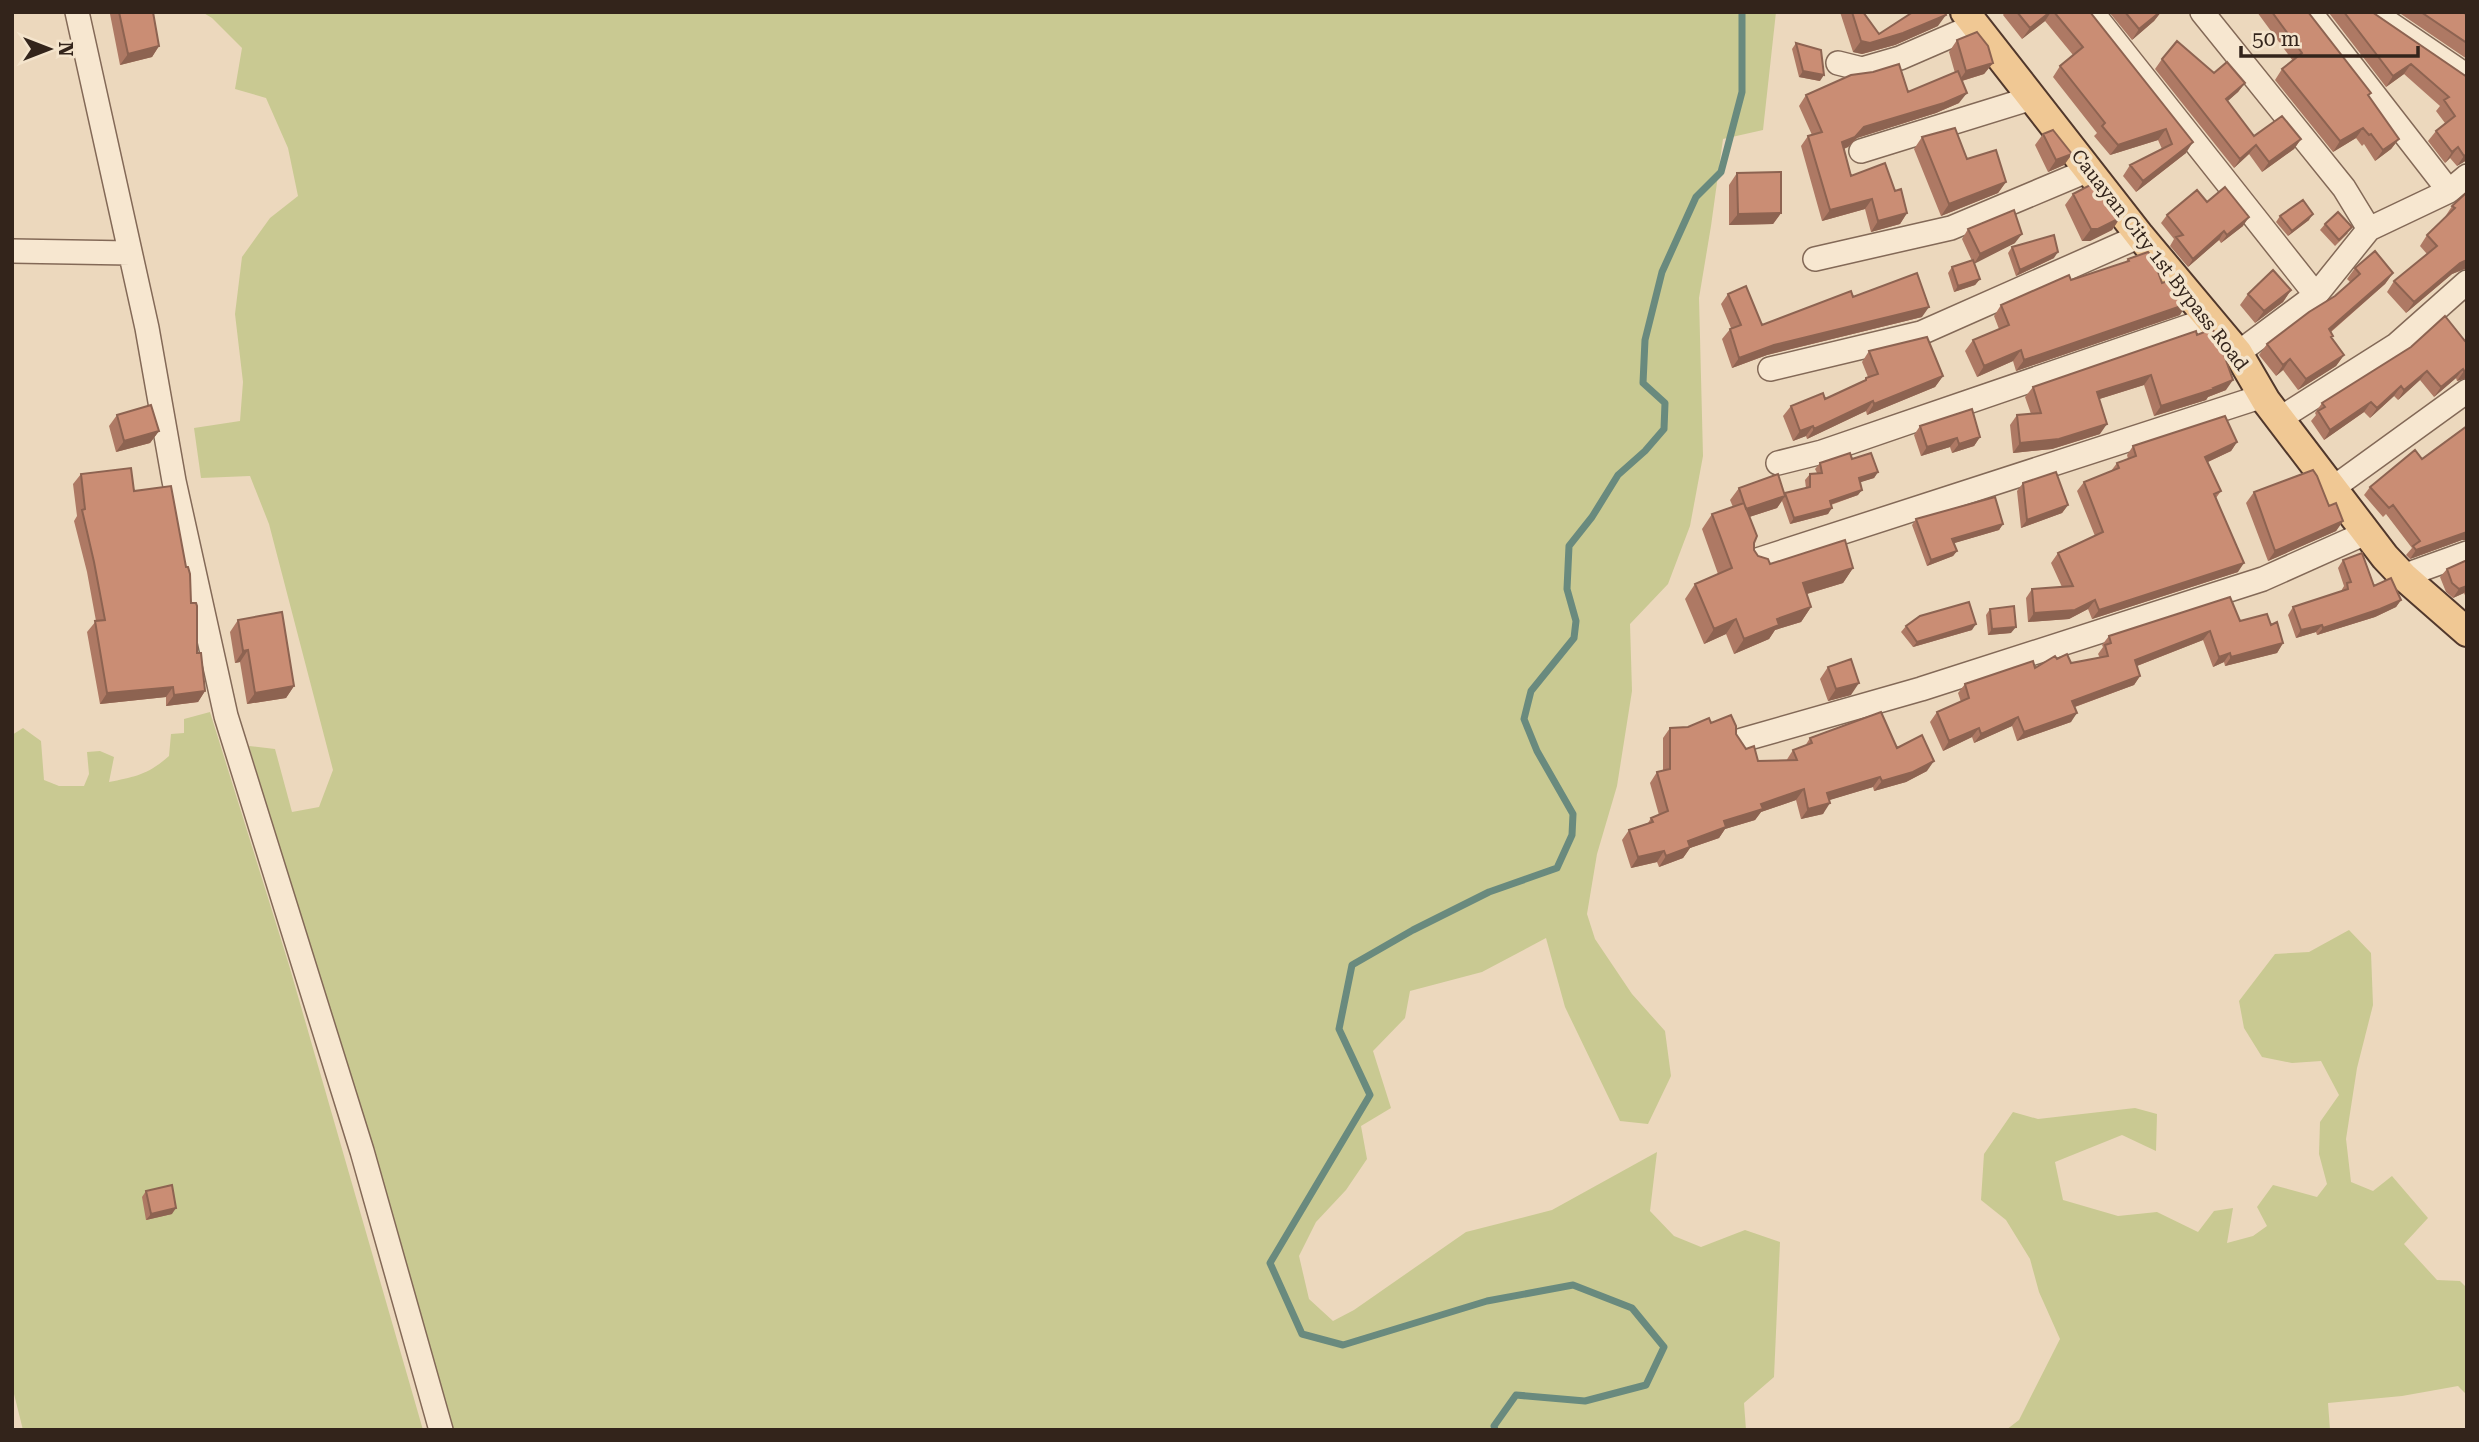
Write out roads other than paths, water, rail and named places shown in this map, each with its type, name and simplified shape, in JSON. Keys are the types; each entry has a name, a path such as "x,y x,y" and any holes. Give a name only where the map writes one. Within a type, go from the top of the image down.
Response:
{"main road":[{"name":"Cauayan City 1st Bypass Road","path":"1971,19 2140,236 2238,353 2279,419 2385,557 2467,632"}],"street":[{"path":"78,12 147,328 173,481 226,716 362,1151 441,1430"},
{"path":"2092,12 2316,295"},
{"path":"2202,12 2344,188 2369,229"},
{"path":"2310,12 2449,191"},
{"path":"2373,12 2467,76"},
{"path":"1838,63 1862,69 1900,58 1971,19"},
{"path":"1861,151 2032,98"},
{"path":"1815,259 1951,228 2089,170"},
{"path":"2238,353 2316,295 2369,229 2449,191 2467,176"},
{"path":"1770,369 1921,333 2140,236"},
{"path":"12,251 130,253"},
{"path":"2279,419 2396,345 2467,282"},
{"path":"1779,463 1822,452 2210,319"},
{"path":"2333,488 2467,391"},
{"path":"1757,560 2263,396"},
{"path":"1742,740 1921,689 2263,579 2368,532"},
{"path":"2403,576 2467,553"}],"waterway":[{"path":"1495,1430 1494,1426 1516,1395 1585,1401 1646,1385 1664,1347 1632,1308 1573,1285 1487,1301 1343,1345 1302,1334 1270,1263 1370,1095 1339,1029 1352,965 1413,930 1489,892 1557,868 1572,835 1573,814 1537,751 1524,719 1531,691 1574,638 1576,621 1567,589 1569,546 1592,517 1618,475 1645,451 1664,429 1665,403 1643,383 1645,340 1662,272 1696,197 1721,172 1742,92 1742,12"}]}
